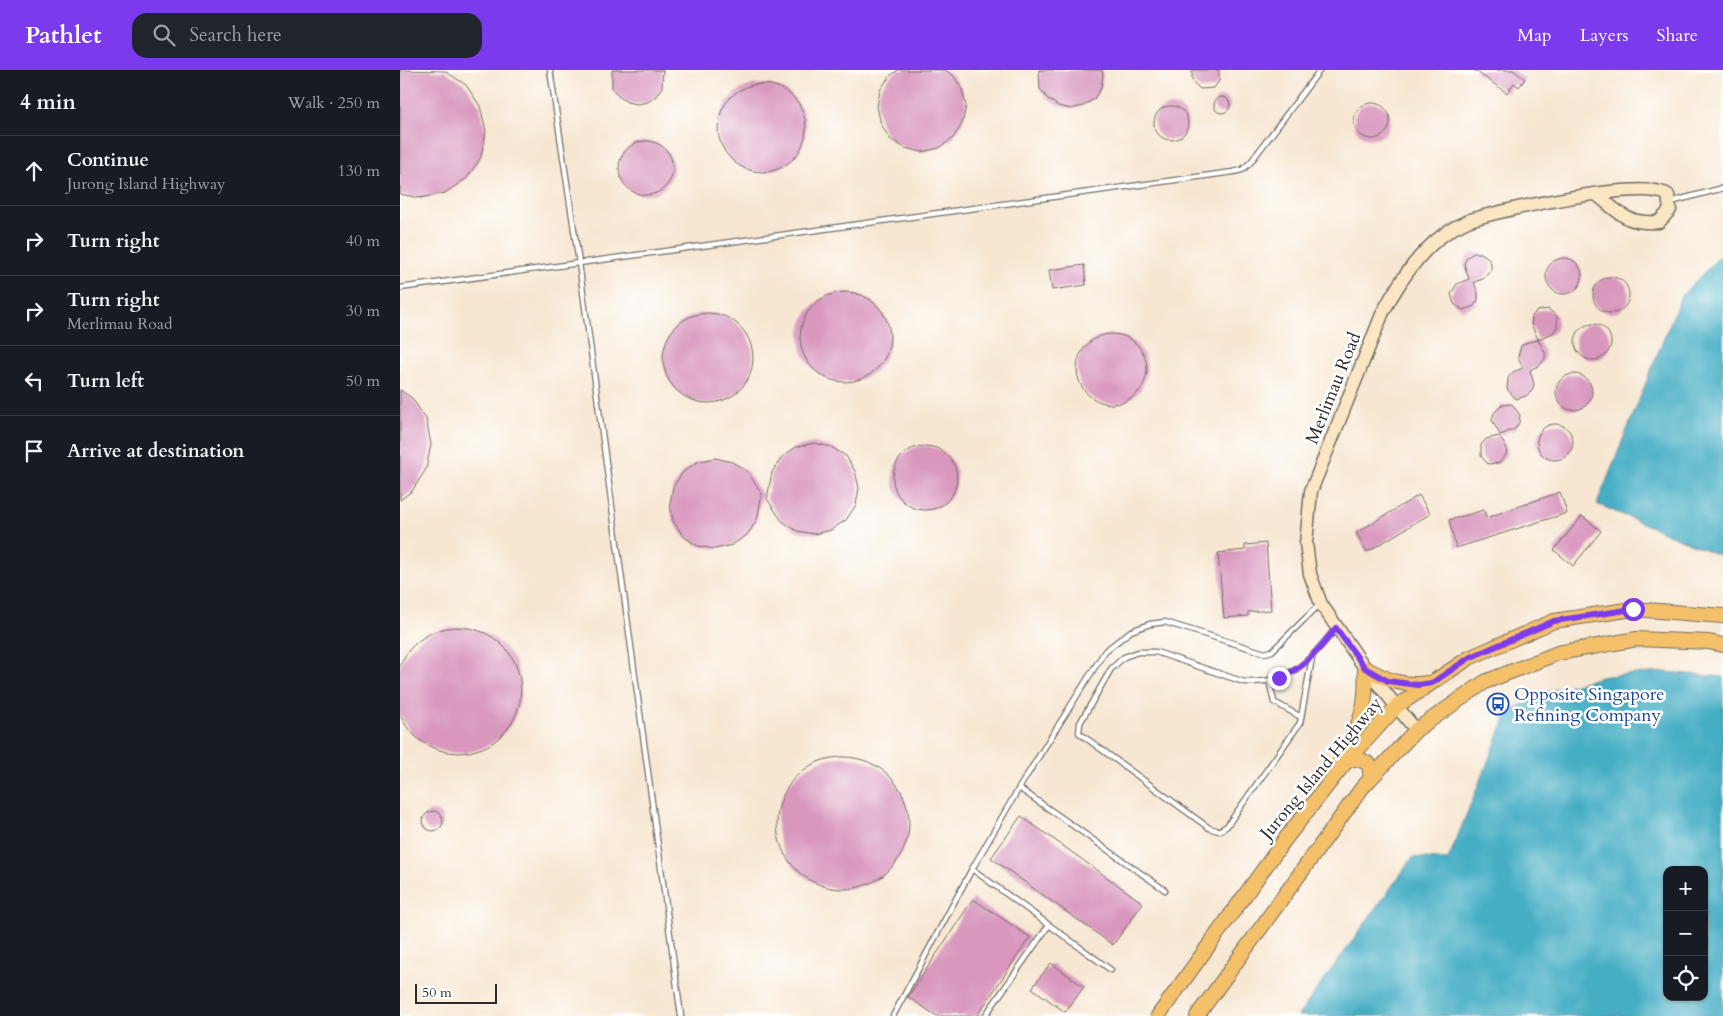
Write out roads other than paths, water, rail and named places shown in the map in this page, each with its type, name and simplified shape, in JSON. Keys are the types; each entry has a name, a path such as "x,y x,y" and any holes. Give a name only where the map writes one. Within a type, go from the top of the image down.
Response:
{"main road":[{"name":"Jurong Island Highway","path":"1158,1016 1286,838 1332,778 1397,706 1469,658 1554,621 1633,609 1723,616"},
{"path":"1197,1016 1371,778 1416,730 1485,682 1558,652 1637,639 1723,644"},
{"path":"1365,668 1388,681 1403,684 1432,683"},
{"path":"1332,778 1362,718 1367,699 1365,668"},
{"path":"1348,759 1359,759 1369,764 1371,778"}],"street":[{"name":"Merlimau Road","path":"1416,730 1365,668 1321,604 1312,582 1306,543 1307,516 1311,491 1382,312 1395,289 1428,248 1455,227 1470,220 1596,194 1654,190 1668,196 1670,202"},
{"path":"1596,194 1630,220 1638,223 1659,222 1670,210 1670,202"}],"lane":[{"path":"550,70 681,1016"},
{"path":"400,288 1242,170 1250,163 1320,70"},
{"path":"1670,202 1723,188"},
{"path":"893,1016 972,869 1019,788 1105,651 1131,631 1150,624 1165,622 1264,653 1272,650 1321,604"},
{"path":"1312,658 1301,717 1296,730 1227,826 1216,832 1079,733 1080,723 1112,670 1124,657 1138,652 1156,652 1244,682 1269,680 1297,671 1312,658 1336,628"},
{"path":"1269,680 1274,702 1301,717"},
{"path":"1019,788 1165,890"},
{"path":"972,869 1111,970"},
{"path":"985,1016 1049,924"}],"water":[{"path":"1723,253 1723,557 1597,504 1681,296"},
{"path":"1665,672 1723,677 1723,1016 1298,1016 1413,857 1448,860 1508,712 1552,690 1605,676"}],"place":[{"name":"Opposite Singapore Refining Company","path":"1498,704"}]}
